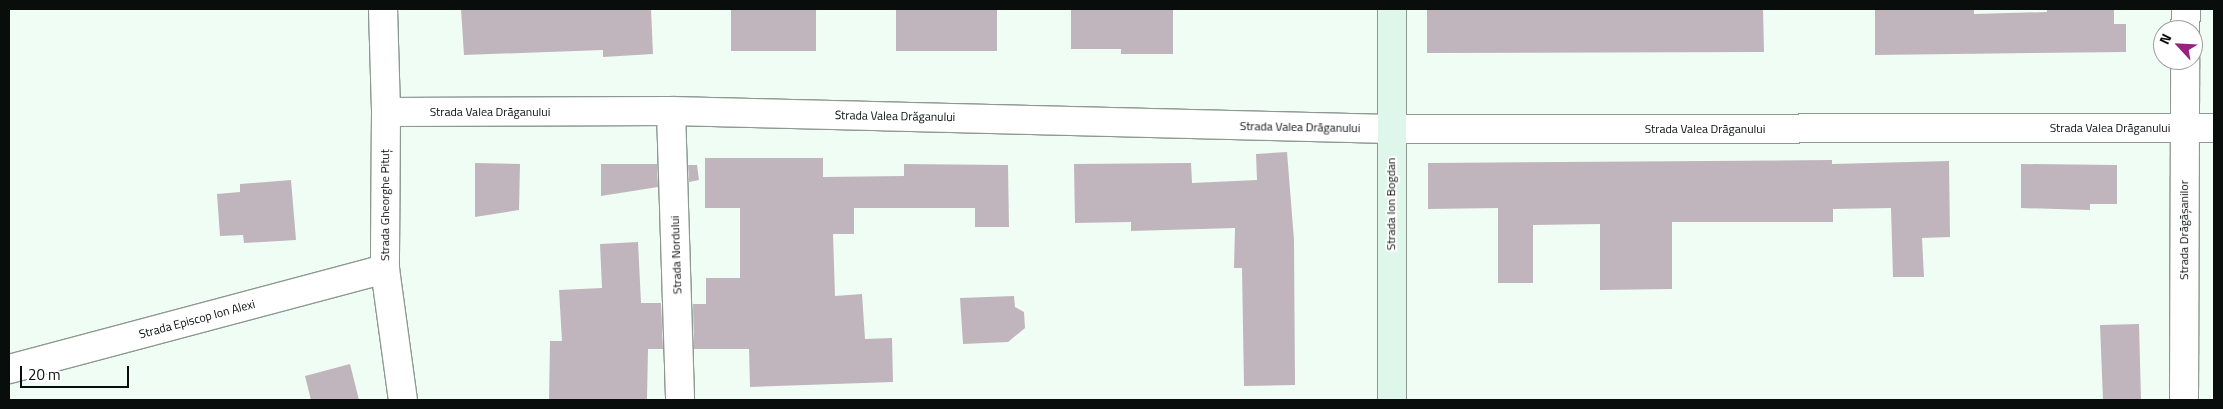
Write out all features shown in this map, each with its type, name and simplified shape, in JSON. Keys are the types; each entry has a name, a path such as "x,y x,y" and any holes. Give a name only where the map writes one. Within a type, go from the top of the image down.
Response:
{"main road":[{"name":"Strada Ion Bogdan","path":"1392,9 1392,400"}],"street":[{"name":"Strada Gheorghe Pituț","path":"383,9 386,112 385,269 403,400"},
{"name":"Strada Drăgășanilor","path":"2184,400 2185,70"},
{"name":"Strada Valea Drăganului","path":"386,112 671,110 1391,129 2214,128"},
{"name":"Strada Nordului","path":"671,110 680,400"},
{"name":"Strada Episcop Ion Alexi","path":"9,369 385,269"}],"building":[{"path":"461,9 651,9 653,54 603,57 603,50 464,55"},
{"path":"731,9 816,9 816,51 731,51"},
{"path":"896,9 997,9 997,51 896,51"},
{"path":"1071,9 1173,9 1173,54 1121,54 1121,49 1071,49"},
{"path":"1427,9 1763,9 1764,52 1427,53"},
{"path":"1875,9 1974,9 1974,14 2047,12 2047,9 2114,9 2114,24 2126,24 2126,52 1875,55"},
{"path":"1287,152 1294,240 1295,385 1244,386 1242,268 1234,268 1235,228 1131,231 1131,222 1075,223 1074,164 1191,163 1192,183 1257,180 1256,154"},
{"path":"705,158 823,158 823,177 904,176 904,164 1008,165 1009,227 975,227 975,208 854,208 854,234 833,234 835,296 862,294 865,339 892,338 893,382 750,387 749,349 694,349 693,304 706,304 706,278 740,278 740,208 705,208"},
{"path":"1832,160 1832,164 1949,161 1950,237 1922,238 1924,277 1893,277 1891,208 1833,209 1833,222 1672,222 1672,289 1600,290 1600,224 1533,225 1533,283 1498,283 1498,208 1428,209 1428,163"},
{"path":"475,163 520,164 519,210 475,217"},
{"path":"601,164 657,164 658,187 601,196"},
{"path":"2021,164 2117,165 2117,204 2090,204 2090,210 2021,208"},
{"path":"688,165 697,165 699,180 689,182"},
{"path":"291,180 296,240 244,243 243,235 220,236 217,194 240,192 240,184"},
{"path":"638,242 641,303 661,303 663,349 648,349 647,400 549,400 550,341 562,341 559,290 602,288 600,244"},
{"path":"1014,296 1015,307 1024,312 1025,328 1008,342 963,344 960,298"},
{"path":"2139,324 2141,400 2103,400 2100,325"},
{"path":"350,364 359,400 311,400 305,376"}]}
